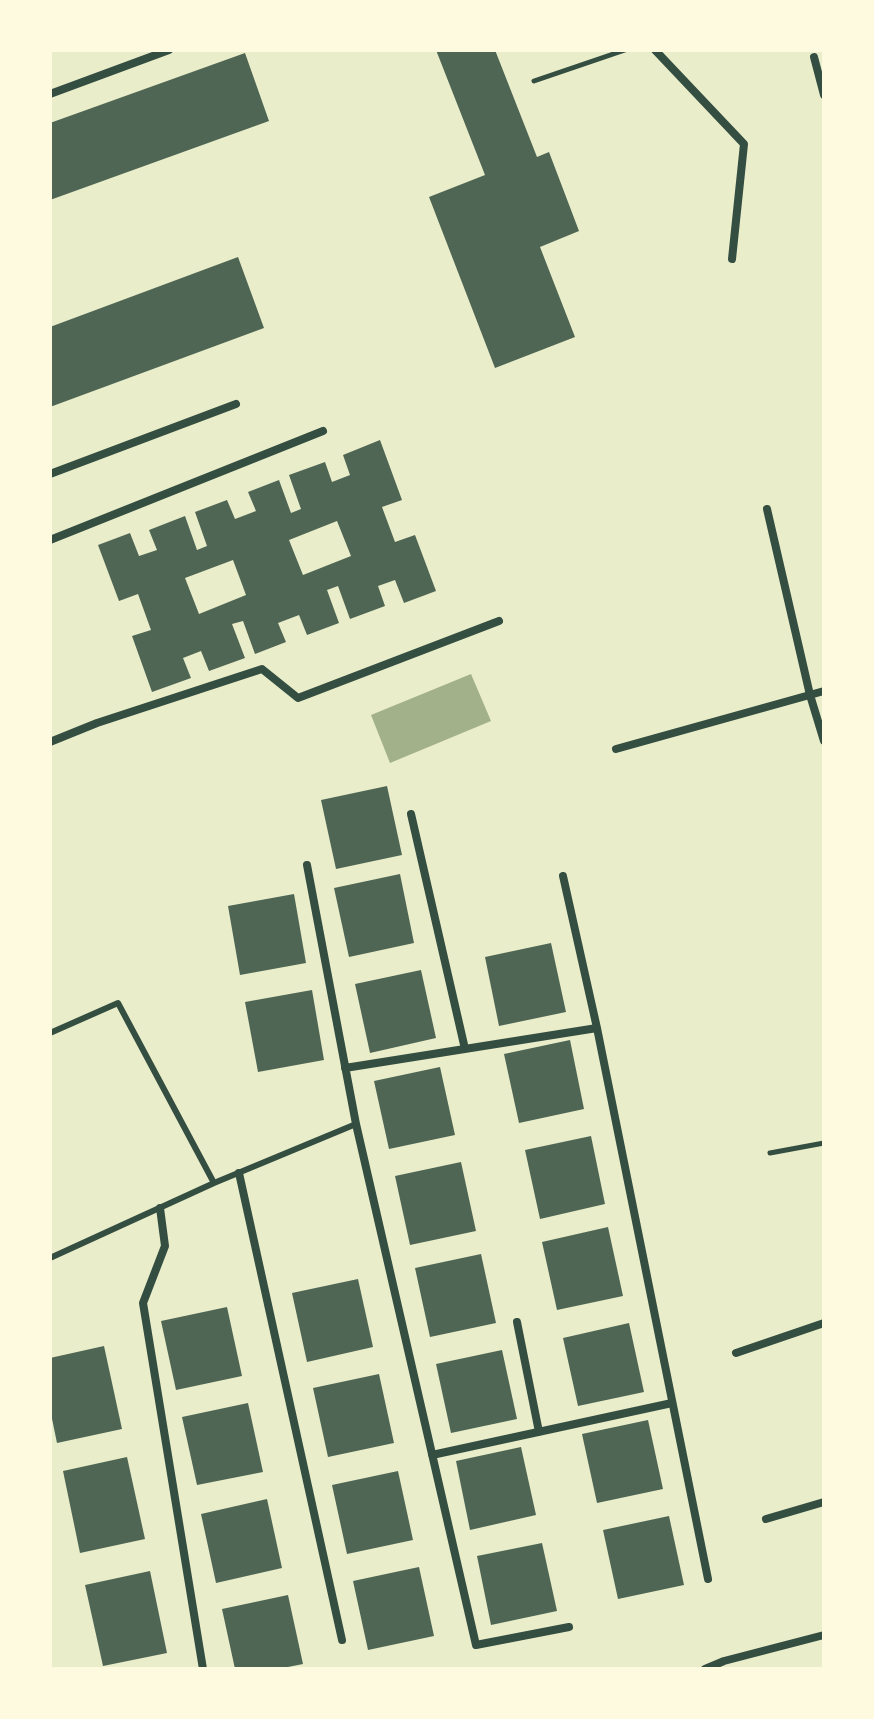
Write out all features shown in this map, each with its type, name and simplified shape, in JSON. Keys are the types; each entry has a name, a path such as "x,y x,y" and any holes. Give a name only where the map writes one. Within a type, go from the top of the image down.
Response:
{"street":[{"path":"50,94 169,50"},
{"path":"655,50 744,144 732,259"},
{"path":"814,57 824,95"},
{"path":"50,474 236,404"},
{"path":"50,540 323,431"},
{"path":"767,509 810,695 824,741"},
{"path":"50,742 97,723 262,669 298,698 499,621"},
{"path":"616,749 824,691"},
{"path":"411,814 465,1049"},
{"path":"307,865 356,1124 476,1645 569,1627"},
{"path":"563,876 597,1028 708,1579"},
{"path":"345,1068 597,1028"},
{"path":"239,1173 342,1640"},
{"path":"160,1208 165,1246 143,1303 203,1669"},
{"path":"517,1322 539,1432"},
{"path":"736,1353 824,1323"},
{"path":"432,1455 672,1403"},
{"path":"766,1519 824,1502"},
{"path":"705,1669 823,1636"}],"lane":[{"path":"50,1033 118,1003 214,1183"},
{"path":"50,1258 214,1183 356,1124"}],"path":[{"path":"534,81 625,50"},
{"path":"770,1153 824,1143"}],"shaded area":[{"path":"471,674 491,721 390,763 371,715"}],"building":[{"path":"436,50 495,50 537,157 549,152 579,231 540,247 575,337 495,368 429,197 485,175"},
{"path":"245,53 269,121 50,200 50,123"},
{"path":"238,257 264,328 50,407 50,327"},
{"path":"380,440 402,500 382,507 395,542 415,535 436,591 404,603 395,580 378,586 385,606 350,619 338,586 327,590 339,623 307,635 299,615 278,623 286,642 255,654 243,621 232,624 245,658 209,671 201,651 183,658 191,678 152,692 132,636 151,630 138,594 119,601 98,545 130,533 139,556 157,550 149,530 185,516 197,550 207,546 195,512 227,500 235,519 256,511 248,492 279,480 291,513 301,509 289,475 325,462 332,482 350,475 343,455","holes":["337,521 351,556 303,575 289,540","233,560 246,595 199,614 185,578"]},
{"path":"387,786 402,855 336,869 321,800"},
{"path":"400,874 414,943 349,957 334,888"},
{"path":"294,894 306,963 240,975 228,906"},
{"path":"551,943 566,1012 499,1026 485,957"},
{"path":"421,970 436,1038 370,1053 355,984"},
{"path":"312,990 324,1060 258,1072 245,1002"},
{"path":"570,1040 584,1109 519,1123 504,1054"},
{"path":"440,1067 455,1135 389,1149 374,1081"},
{"path":"591,1136 605,1204 540,1219 525,1150"},
{"path":"461,1162 476,1231 410,1245 395,1176"},
{"path":"608,1227 623,1296 557,1310 542,1242"},
{"path":"481,1254 496,1323 430,1337 415,1268"},
{"path":"358,1279 373,1347 307,1362 292,1293"},
{"path":"227,1307 242,1376 176,1390 161,1321"},
{"path":"629,1323 644,1392 578,1406 563,1338"},
{"path":"104,1346 122,1429 57,1443 50,1409 50,1358"},
{"path":"502,1350 517,1419 451,1433 436,1364"},
{"path":"379,1374 394,1443 328,1457 313,1388"},
{"path":"248,1403 263,1472 197,1485 182,1417"},
{"path":"648,1420 663,1489 597,1503 582,1434"},
{"path":"521,1447 536,1515 470,1530 456,1461"},
{"path":"127,1457 145,1539 80,1553 63,1471"},
{"path":"398,1471 413,1540 347,1554 332,1485"},
{"path":"267,1499 282,1568 216,1583 201,1514"},
{"path":"669,1516 684,1585 618,1599 603,1530"},
{"path":"542,1543 557,1611 491,1625 477,1556"},
{"path":"419,1567 434,1636 368,1650 353,1581"},
{"path":"150,1571 167,1653 103,1666 85,1585"},
{"path":"288,1595 303,1664 278,1669 235,1669 222,1609"}]}
